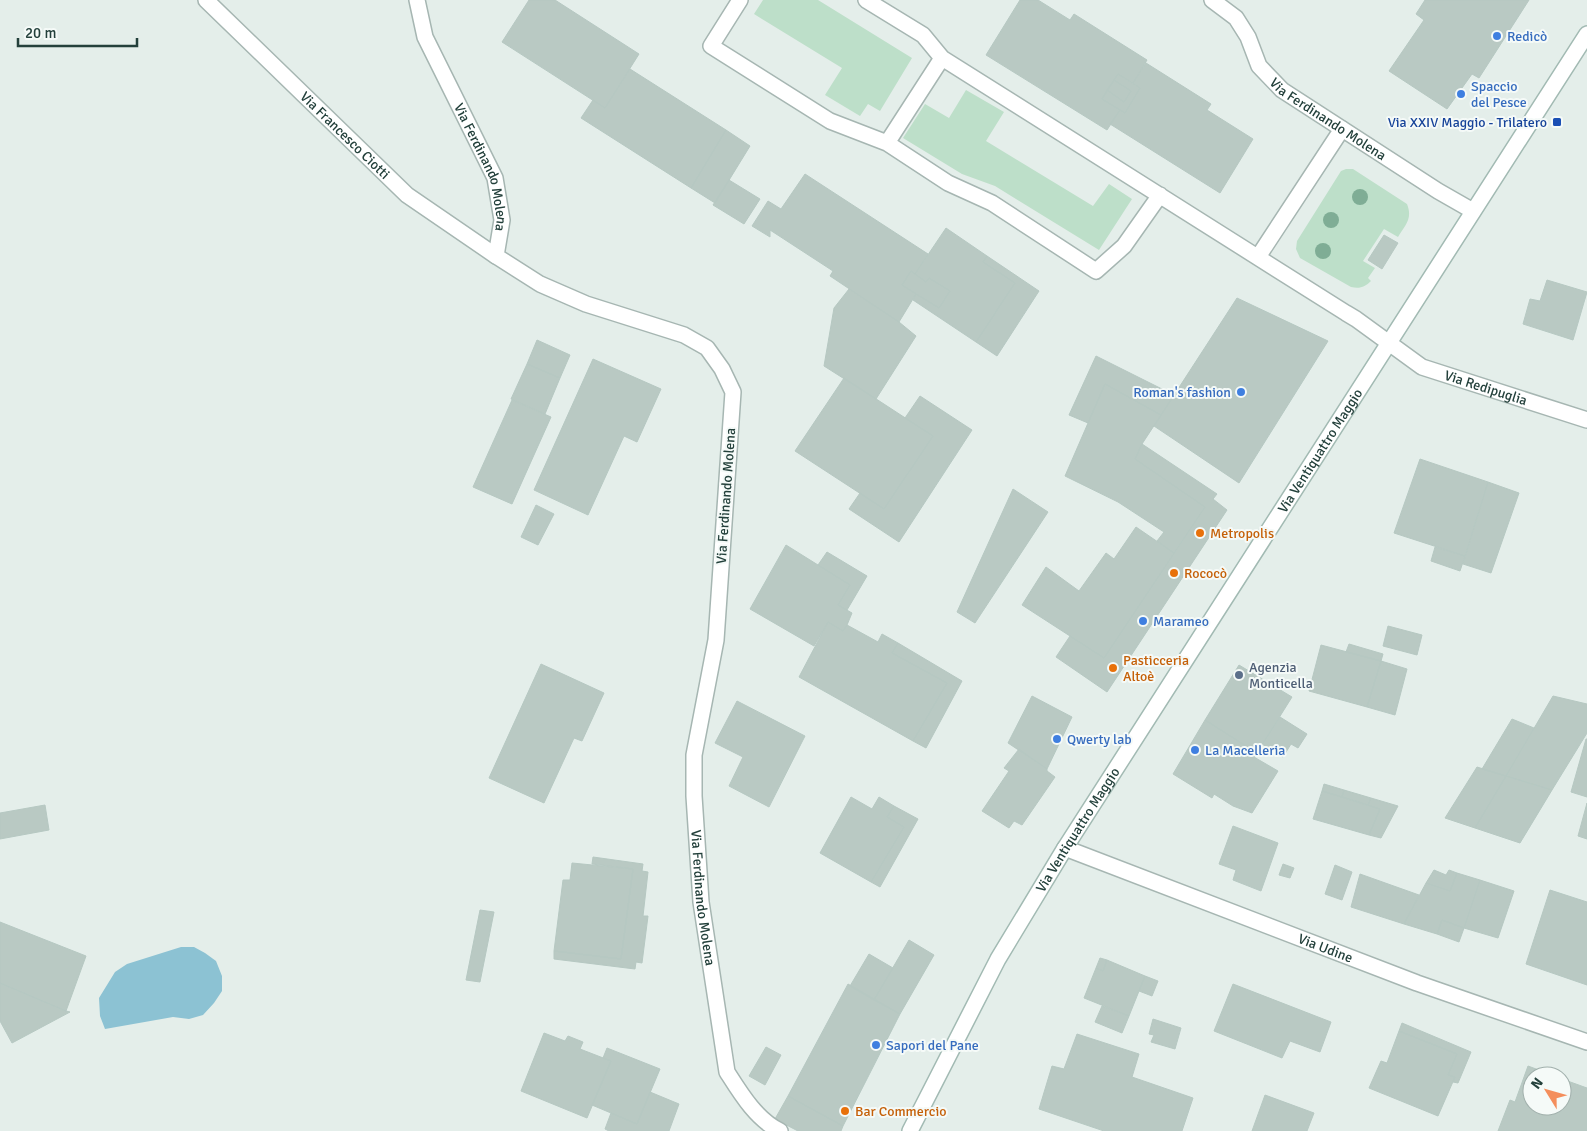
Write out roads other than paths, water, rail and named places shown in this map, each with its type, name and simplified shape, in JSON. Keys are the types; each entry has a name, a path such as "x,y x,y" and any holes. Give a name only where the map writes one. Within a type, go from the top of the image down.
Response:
{"street":[{"name":"Via Francesco Ciotti","path":"206,0 407,196 496,256"},
{"name":"Via Ferdinando Molena","path":"417,0 425,37 495,178 502,220 496,256 540,284 586,304 684,335 707,348 722,369 733,392 716,640 694,755 694,796 700,902 727,1072 742,1096 760,1117 780,1131"},
{"path":"740,0 711,46 830,121 887,143 948,184 992,203 1096,270 1124,246 1160,195"},
{"name":"Via Redipuglia","path":"866,0 923,35 942,58 1356,319 1422,367 1587,420"},
{"name":"Via Ferdinando Molena","path":"1212,0 1236,18 1248,37 1259,66 1282,90 1438,191 1473,211"},
{"name":"Via Ventiquattro Maggio","path":"910,1131 998,959 1065,848 1587,34"},
{"path":"887,143 942,58"},
{"path":"1258,258 1342,129"},
{"name":"Via Udine","path":"1065,848 1417,983 1587,1042"}],"water":[{"path":"181,947 194,947 205,953 216,961 222,976 222,991 203,1015 189,1019 173,1017 105,1029 100,1016 99,998 115,972 127,964"}],"place":[{"name":"Redicò","path":"1497,36"},
{"name":"Spaccio del Pesce","path":"1461,94"},
{"name":"Via XXIV Maggio - Trilatero","path":"1557,122"},
{"name":"Roman's fashion","path":"1241,392"},
{"name":"Metropolis","path":"1200,533"},
{"name":"Rococò","path":"1174,573"},
{"name":"Marameo","path":"1143,621"},
{"name":"Pasticceria Altoè","path":"1113,668"},
{"name":"Agenzia Monticella","path":"1239,675"},
{"name":"Qwerty lab","path":"1057,739"},
{"name":"La Macelleria","path":"1195,750"},
{"name":"Sapori del Pane","path":"876,1045"},
{"name":"Bar Commercio","path":"845,1111"}]}
